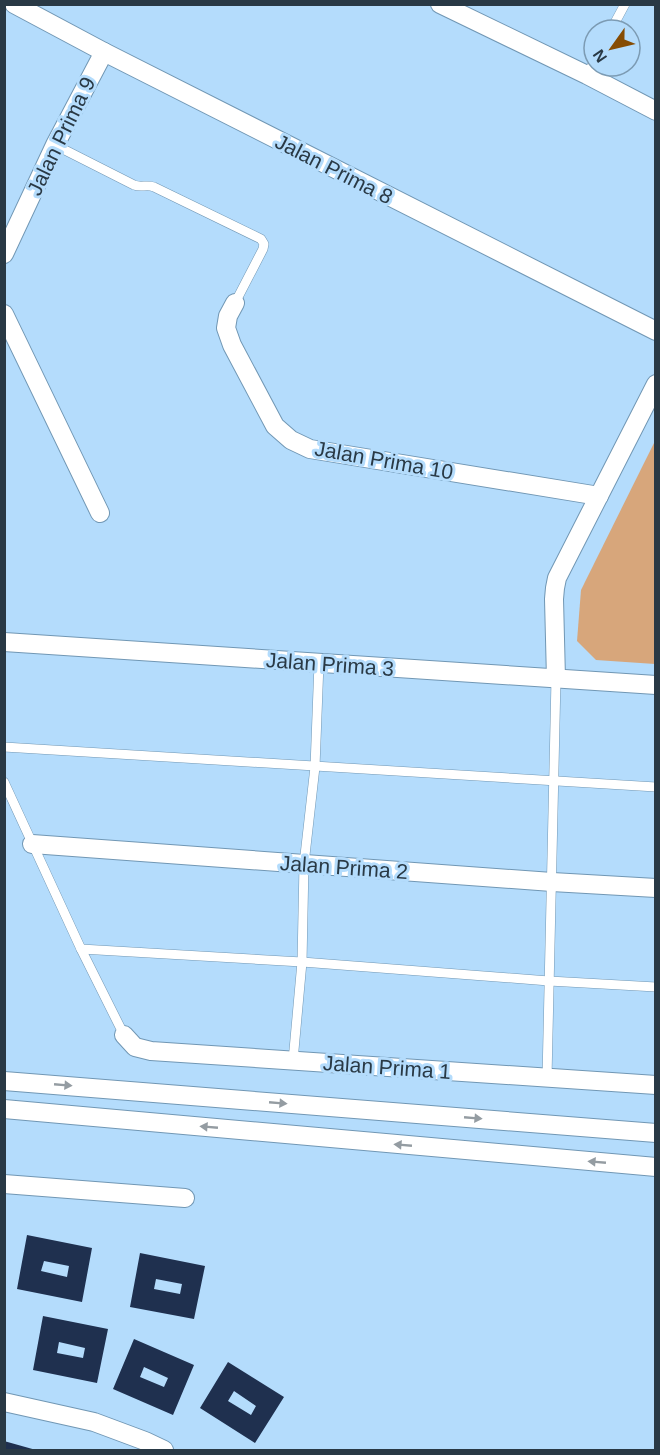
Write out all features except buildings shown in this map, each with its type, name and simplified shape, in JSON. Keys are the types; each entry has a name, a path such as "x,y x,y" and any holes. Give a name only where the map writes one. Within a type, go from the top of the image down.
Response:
{"street":[{"name":"Jalan Prima 8","path":"14,4 104,52 656,331"},
{"path":"441,4 582,65"},
{"name":"Jalan Prima 9","path":"4,254 55,145 104,52"},
{"path":"605,78 656,111"},
{"name":"Jalan Prima 10","path":"235,303 228,316 226,328 232,345 275,426 291,440 310,449 599,496"},
{"path":"4,314 100,513"},
{"path":"556,679 555,588 558,578 656,384"},
{"name":"Jalan Prima 3","path":"4,642 656,685"},
{"name":"Jalan Prima 2","path":"32,844 656,888"},
{"name":"Jalan Prima 1","path":"124,1035 135,1047 151,1051 656,1085"},
{"path":"4,1081 656,1133"},
{"path":"4,1109 656,1167"},
{"path":"4,1184 185,1198"},
{"path":"4,1402 94,1422 164,1450"}],"lane":[{"path":"617,18 625,4"},
{"path":"55,145 134,185 154,187 261,239 264,244 263,249 235,303"},
{"path":"293,1061 302,962 304,864 315,767 319,663"},
{"path":"547,1078 556,679"},
{"path":"4,747 656,788"},
{"path":"4,782 81,949 124,1035"},
{"path":"81,949 656,987"}],"shaded area":[{"path":"655,441 655,664 596,660 577,641 581,590"}]}
